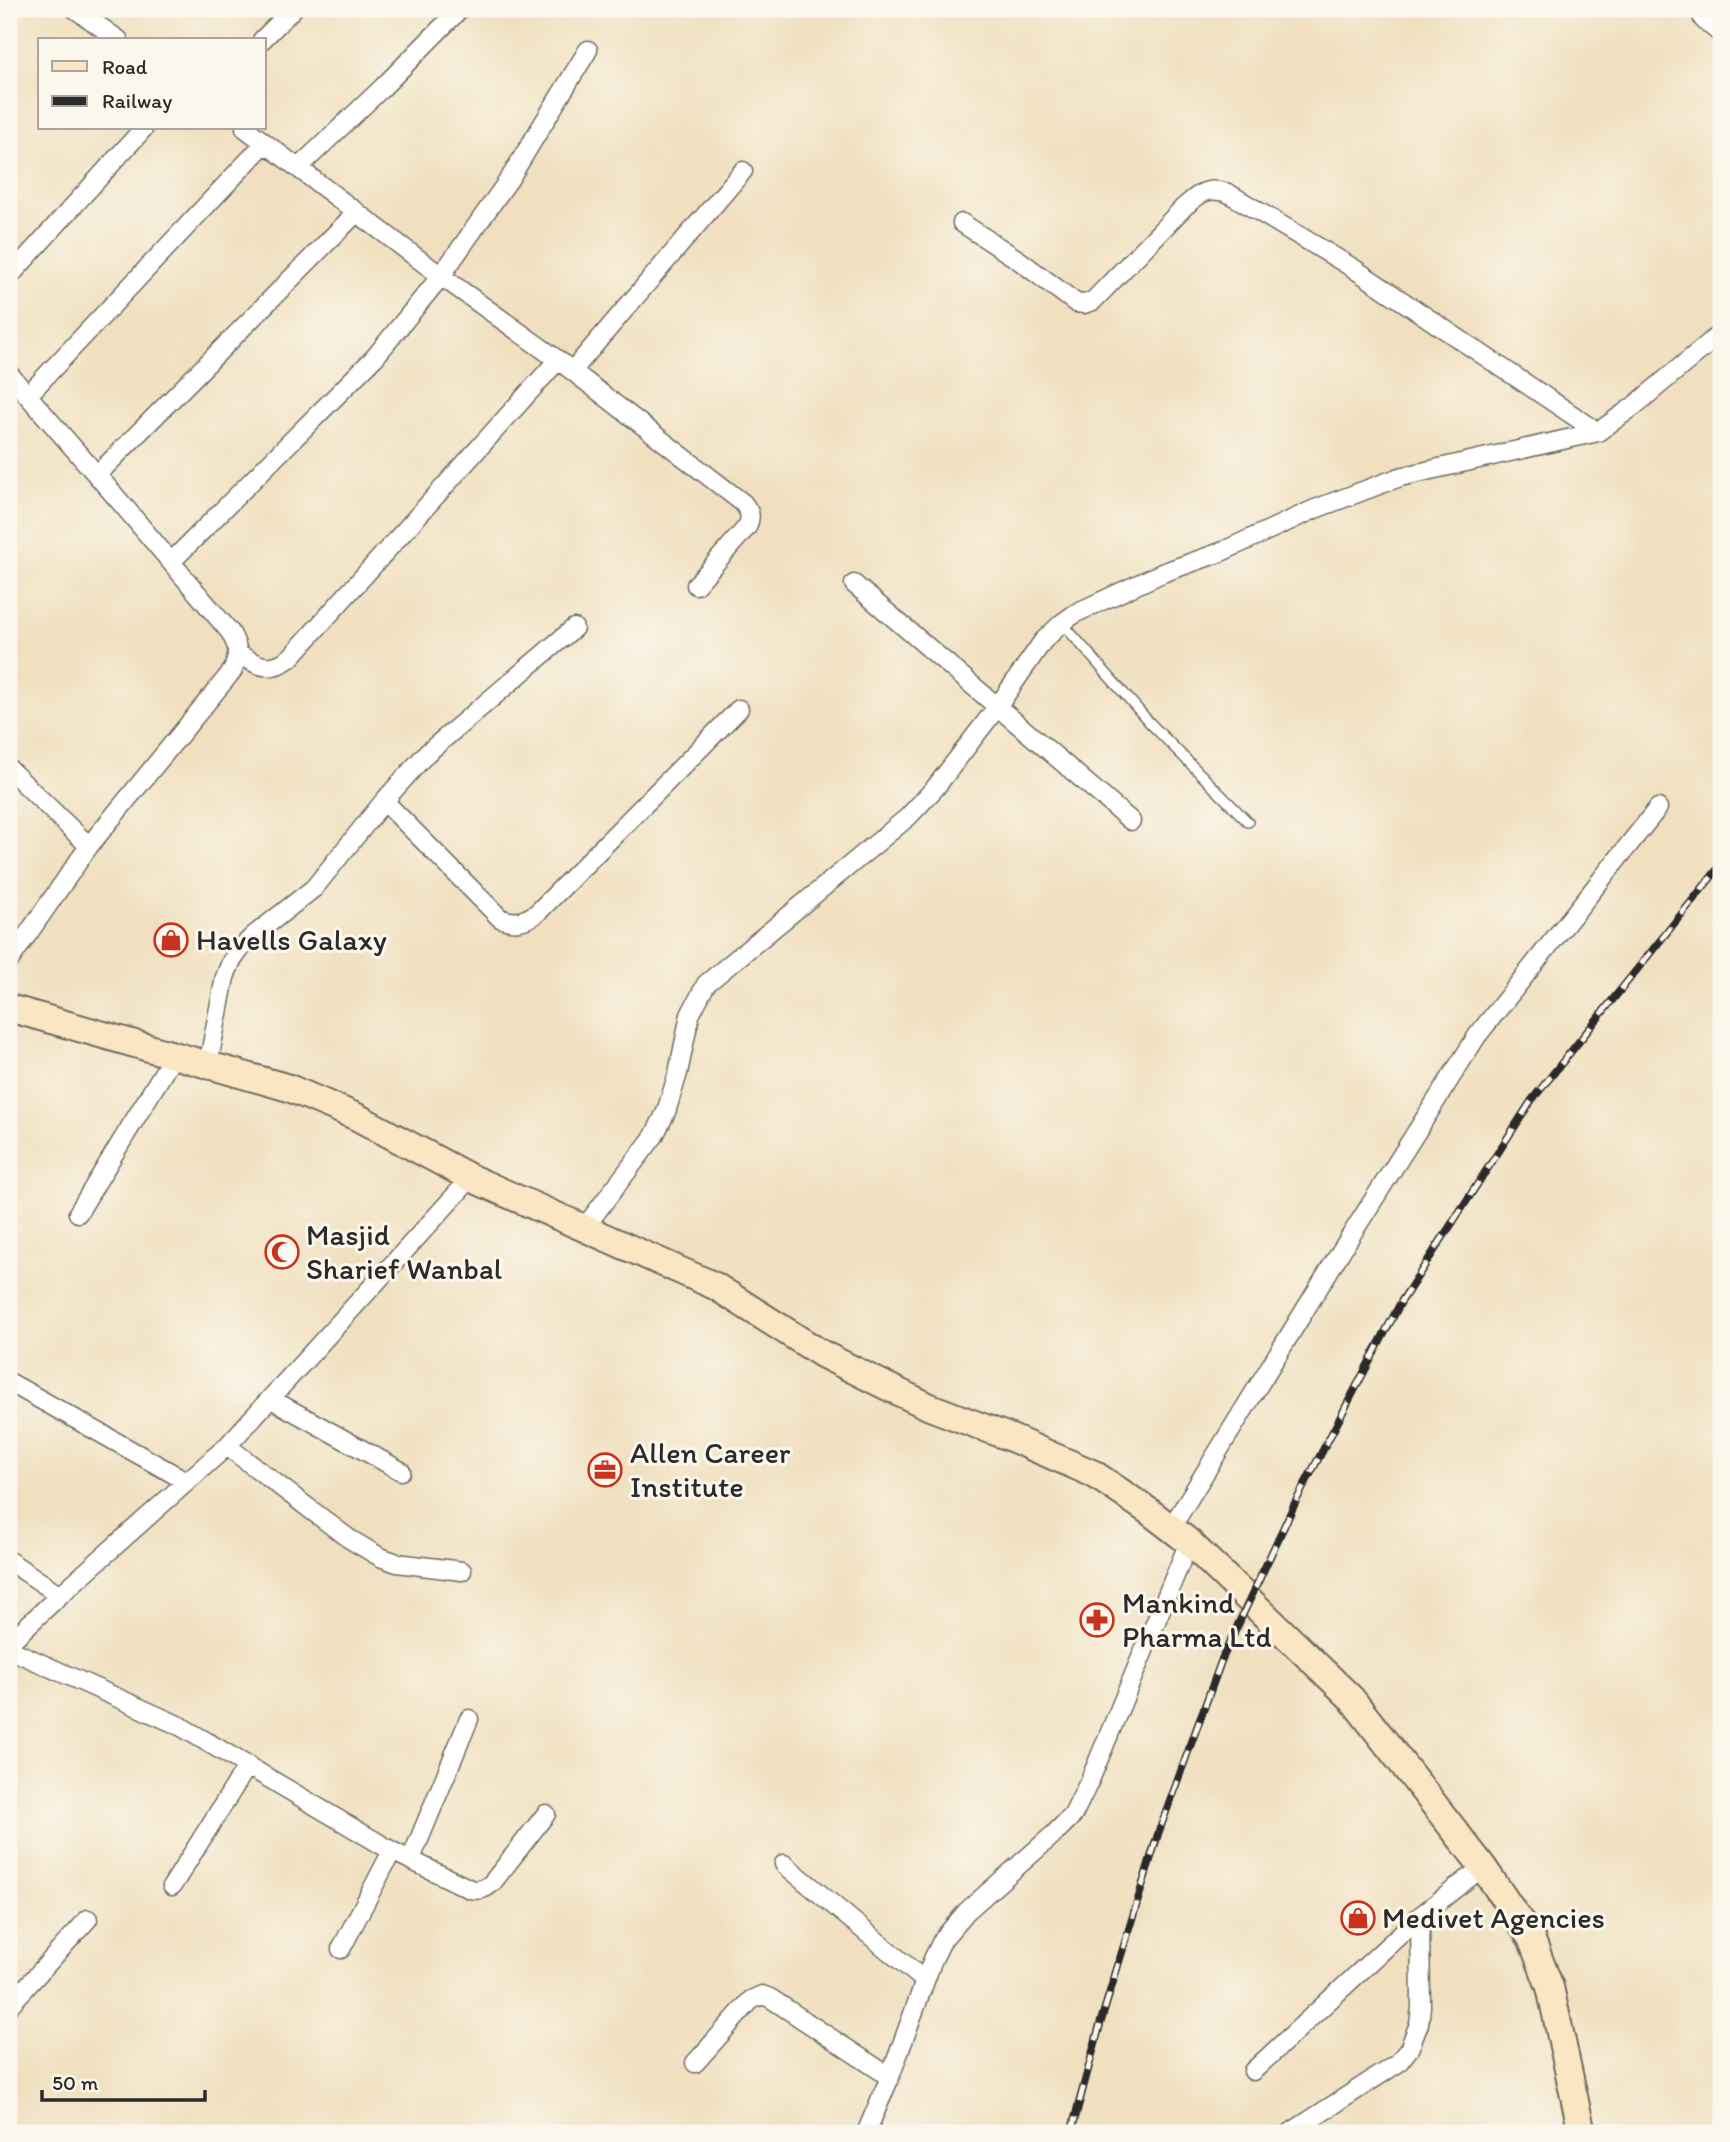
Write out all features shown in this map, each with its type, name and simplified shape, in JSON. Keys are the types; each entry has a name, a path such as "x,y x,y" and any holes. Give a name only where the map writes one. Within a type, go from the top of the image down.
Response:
{"main road":[{"path":"9,1008 300,1092 357,1117 471,1178 715,1286 822,1354 886,1386 930,1407 1009,1437 1094,1474 1180,1535 1351,1698 1483,1867 1531,1938 1550,1987 1581,2133"}],"street":[{"path":"75,9 116,38"},
{"path":"264,38 293,9"},
{"path":"299,167 460,9"},
{"path":"1703,19 1721,34"},
{"path":"171,562 375,357 441,276 510,177 588,50"},
{"path":"9,277 142,130"},
{"path":"248,130 441,276 566,365 743,503 750,512 751,518 747,527 696,585"},
{"path":"28,395 265,143"},
{"path":"238,654 260,666 269,667 279,666 290,658 566,365 743,171"},
{"path":"962,223 1020,261 1076,303 1084,304 1094,301 1183,208 1199,195 1214,189 1228,193 1353,268 1598,432"},
{"path":"97,475 357,212"},
{"path":"585,1227 654,1136 666,1112 678,1073 690,1015 706,985 908,817 935,788 998,706 1043,640 1062,623 1076,613 1162,573 1222,552 1315,509 1400,477 1598,432 1634,406 1721,332"},
{"path":"9,374 230,632 238,654 233,670 89,846 9,961"},
{"path":"854,584 1131,821"},
{"path":"208,1065 225,977 231,961 253,936 314,888 426,754 573,628"},
{"path":"384,801 500,918 510,922 529,919 537,914 739,709"},
{"path":"9,769 89,846"},
{"path":"866,2133 943,1939 967,1911 1073,1815 1090,1780 1180,1535 1329,1271 1477,1036 1658,808"},
{"path":"78,1213 174,1055"},
{"path":"9,1643 227,1446 471,1178"},
{"path":"9,1382 186,1481"},
{"path":"271,1399 401,1471"},
{"path":"227,1446 348,1538 380,1557 397,1563 462,1571"},
{"path":"9,1561 60,1595"},
{"path":"9,1649 180,1726 392,1851 470,1889 478,1891 485,1888 546,1814"},
{"path":"411,1860 469,1719"},
{"path":"172,1886 248,1765"},
{"path":"341,1949 392,1851"},
{"path":"784,1864 925,1981"},
{"path":"1253,2071 1420,1916 1483,1867"},
{"path":"1290,2133 1398,2063 1409,2049 1419,2024 1421,2007 1420,1916"},
{"path":"9,2006 88,1919"},
{"path":"695,2063 751,2000 762,1995 770,1997 890,2077"}],"lane":[{"path":"1062,623 1150,723 1248,822"}],"railway":[{"path":"1071,2133 1101,2021 1158,1834 1222,1659 1295,1503 1401,1302 1532,1100 1721,865"}],"place":[{"name":"Havells Galaxy","path":"171,940"},
{"name":"Masjid Sharief Wanbal","path":"282,1252"},
{"name":"Allen Career Institute","path":"605,1470"},
{"name":"Mankind Pharma Ltd","path":"1097,1620"},
{"name":"Medivet Agencies","path":"1358,1918"}]}
